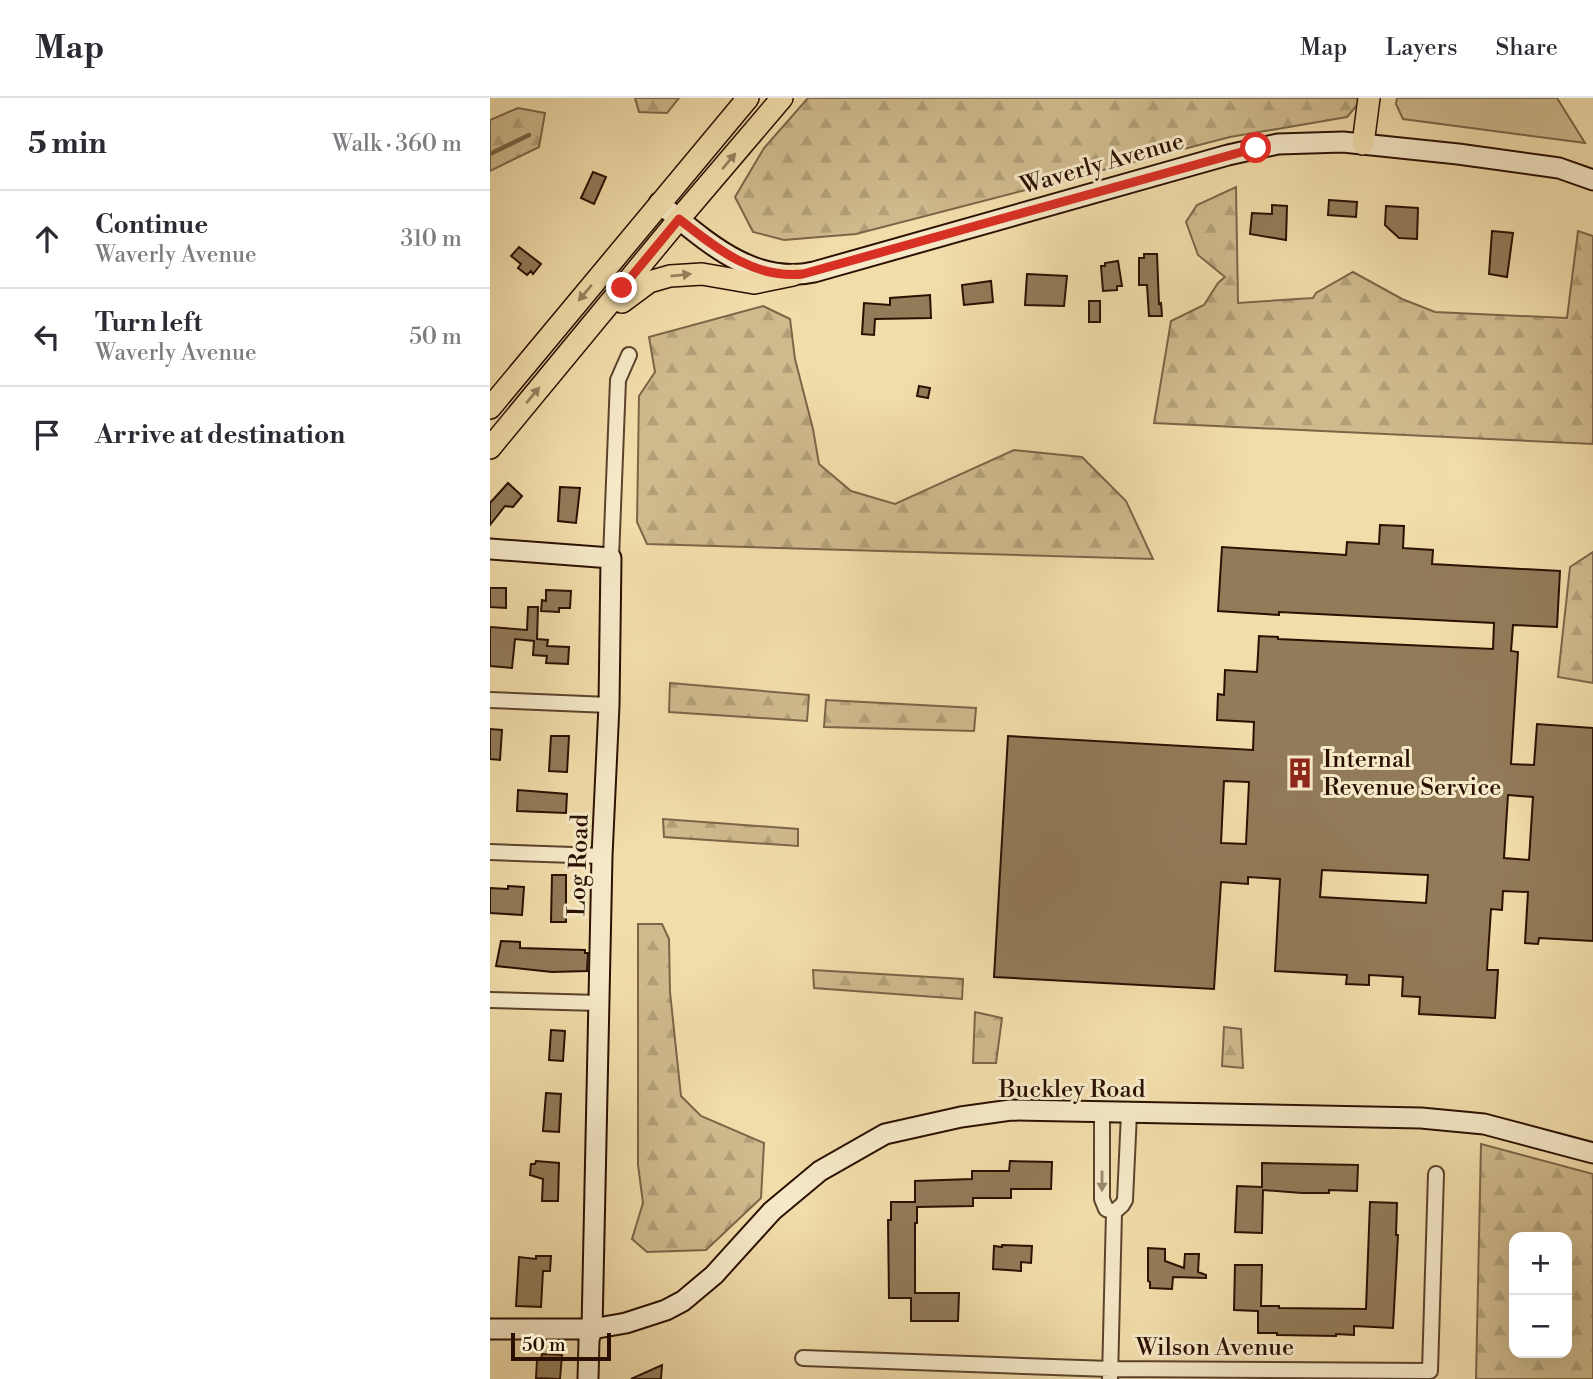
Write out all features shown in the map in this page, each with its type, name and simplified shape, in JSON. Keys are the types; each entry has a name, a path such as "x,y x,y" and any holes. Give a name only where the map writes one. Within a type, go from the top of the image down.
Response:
{"main road":[{"path":"490,408 748,98"},
{"path":"490,448 782,98"},
{"path":"1363,144 1369,98"},
{"path":"583,335 633,292 660,278 691,273 754,283 793,275"}],"street":[{"name":"Waverly Avenue","path":"660,202 719,250 739,262 761,270 793,275 814,272 1256,148 1301,142 1363,144 1559,168 1593,166"},
{"name":"Waverly Avenue","path":"1559,168 1593,180"},
{"name":"Log Road","path":"588,1379 589,1340 592,1329 602,856 618,380 629,355"},
{"path":"490,549 611,558"},
{"path":"490,700 609,705"},
{"path":"490,852 602,856"},
{"path":"490,1000 599,1003"},
{"name":"Buckley Road","path":"490,1329 592,1329 626,1323 666,1310 683,1301 714,1275 772,1210 820,1171 886,1134 961,1117 1011,1110 1383,1116 1453,1120 1517,1131 1593,1153"},
{"path":"1102,1112 1102,1199 1106,1209 1114,1212"},
{"path":"1110,1374 1114,1212 1125,1200 1129,1113"},
{"name":"Wilson Avenue","path":"803,1358 1110,1374 1430,1371 1436,1174"}],"green space":[{"path":"635,98 679,98 667,113 639,112"},
{"path":"808,98 1363,98 1347,117 1230,137 856,234 784,240 753,232 735,197 764,148"},
{"path":"1397,98 1557,98 1585,143 1403,119 1396,104"},
{"path":"518,108 545,113 539,147 490,171 490,120"},
{"path":"1236,187 1238,303 1313,298 1316,293 1353,272 1402,299 1435,312 1567,318 1578,231 1593,236 1593,444 1154,423 1171,321 1204,305 1225,277 1198,255 1186,222 1197,205"},
{"path":"763,306 790,319 795,359 819,464 851,491 895,504 1014,450 1082,457 1126,501 1153,559 647,544 637,522 639,396 655,372 649,337"},
{"path":"1593,552 1593,683 1558,677 1570,567"},
{"path":"670,683 809,695 807,721 669,712"},
{"path":"826,700 976,708 974,731 824,727"},
{"path":"663,819 798,829 798,846 664,837"},
{"path":"638,924 662,924 669,939 670,992 681,1096 701,1116 764,1143 761,1198 706,1250 647,1252 632,1239 643,1203 638,1165"},
{"path":"813,970 963,979 962,999 814,988"},
{"path":"975,1012 1002,1018 996,1063 973,1063"},
{"path":"1224,1027 1241,1029 1243,1068 1222,1066"},
{"path":"1481,1144 1593,1174 1593,1379 1476,1379"}],"building":[{"path":"593,172 606,177 594,204 581,198"},
{"path":"1329,200 1357,202 1356,217 1328,215"},
{"path":"1272,205 1287,206 1286,240 1250,234 1252,213 1272,214"},
{"path":"1386,206 1418,208 1417,239 1399,238 1385,225"},
{"path":"1492,231 1513,233 1507,277 1489,274"},
{"path":"519,247 541,264 533,274 531,271 527,275 518,268 521,264 511,256"},
{"path":"1144,254 1157,254 1162,316 1149,316 1147,285 1139,285 1139,258 1144,258"},
{"path":"1118,261 1122,286 1117,286 1117,290 1103,291 1101,266"},
{"path":"1027,274 1067,276 1064,306 1025,305"},
{"path":"991,281 993,302 964,305 962,285"},
{"path":"930,295 931,318 875,319 874,335 862,334 864,303 890,305 890,298"},
{"path":"1089,301 1100,301 1100,322 1089,322"},
{"path":"919,386 930,388 928,398 917,396"},
{"path":"508,483 522,496 513,507 505,506 490,525 490,503"},
{"path":"560,487 580,488 576,523 558,521"},
{"name":"Internal Revenue Service","path":"1380,525 1404,526 1403,548 1433,550 1432,564 1560,571 1557,627 1513,625 1511,651 1518,652 1511,764 1534,765 1537,724 1593,728 1593,941 1539,938 1538,944 1525,943 1528,892 1503,891 1502,910 1491,909 1487,970 1498,970 1495,1018 1419,1014 1420,997 1402,996 1403,977 1369,975 1369,985 1346,984 1347,975 1275,971 1280,879 1248,877 1248,884 1221,882 1214,989 994,977 1008,736 1253,750 1254,722 1217,720 1218,694 1224,695 1225,670 1257,672 1259,636 1493,649 1494,623 1218,611 1222,547 1346,555 1347,542 1379,544","holes":["1224,781 1249,782 1246,844 1221,843","1508,795 1533,797 1529,860 1504,858","1322,870 1428,875 1426,903 1320,897"]},
{"path":"490,588 506,588 506,608 490,607"},
{"path":"546,590 571,591 570,608 559,608 559,612 541,611 542,600 546,601"},
{"path":"528,607 538,607 537,639 548,640 547,646 569,647 568,664 546,663 547,656 533,655 534,641 515,639 512,668 490,666 490,627 527,630"},
{"path":"490,729 502,730 500,760 490,759"},
{"path":"551,736 569,736 567,772 549,771"},
{"path":"518,790 567,794 566,813 517,811"},
{"path":"552,875 566,875 566,922 551,922"},
{"path":"508,886 524,887 522,915 490,913 490,888 508,889"},
{"path":"501,941 520,942 520,948 585,950 585,953 588,953 587,971 552,972 496,966"},
{"path":"551,1030 565,1031 563,1061 549,1060"},
{"path":"546,1093 561,1094 559,1132 543,1131"},
{"path":"536,1161 559,1163 558,1201 542,1201 543,1179 530,1175 531,1164"},
{"path":"1010,1161 1052,1162 1051,1189 1011,1189 1011,1198 973,1198 973,1206 917,1207 915,1293 959,1293 958,1321 911,1321 911,1298 889,1298 888,1220 891,1220 891,1202 915,1202 915,1181 972,1179 972,1171 1009,1171"},
{"path":"1262,1163 1358,1165 1357,1191 1302,1193 1263,1190 1262,1233 1235,1232 1237,1186 1262,1187"},
{"path":"1370,1202 1397,1203 1393,1328 1354,1326 1354,1335 1336,1336 1258,1333 1258,1311 1234,1310 1235,1265 1262,1265 1261,1306 1366,1309"},
{"path":"994,1246 1032,1246 1031,1263 1021,1262 1021,1271 993,1269"},
{"path":"1148,1248 1165,1249 1165,1261 1184,1268 1185,1254 1199,1254 1198,1272 1206,1275 1206,1278 1173,1277 1172,1289 1150,1288"},
{"path":"536,1256 551,1256 550,1271 543,1271 541,1307 516,1306 519,1257 536,1259"},
{"path":"542,1354 562,1355 560,1379 536,1378 537,1360 541,1360"},
{"path":"662,1365 661,1379 631,1379"}],"waterway":[{"path":"490,154 529,135"}],"place":[{"name":"Internal Revenue Service","path":"1300,773"}],"route":[{"path":"622,288 679,219 739,262 772,273 803,274 1256,148"}]}
